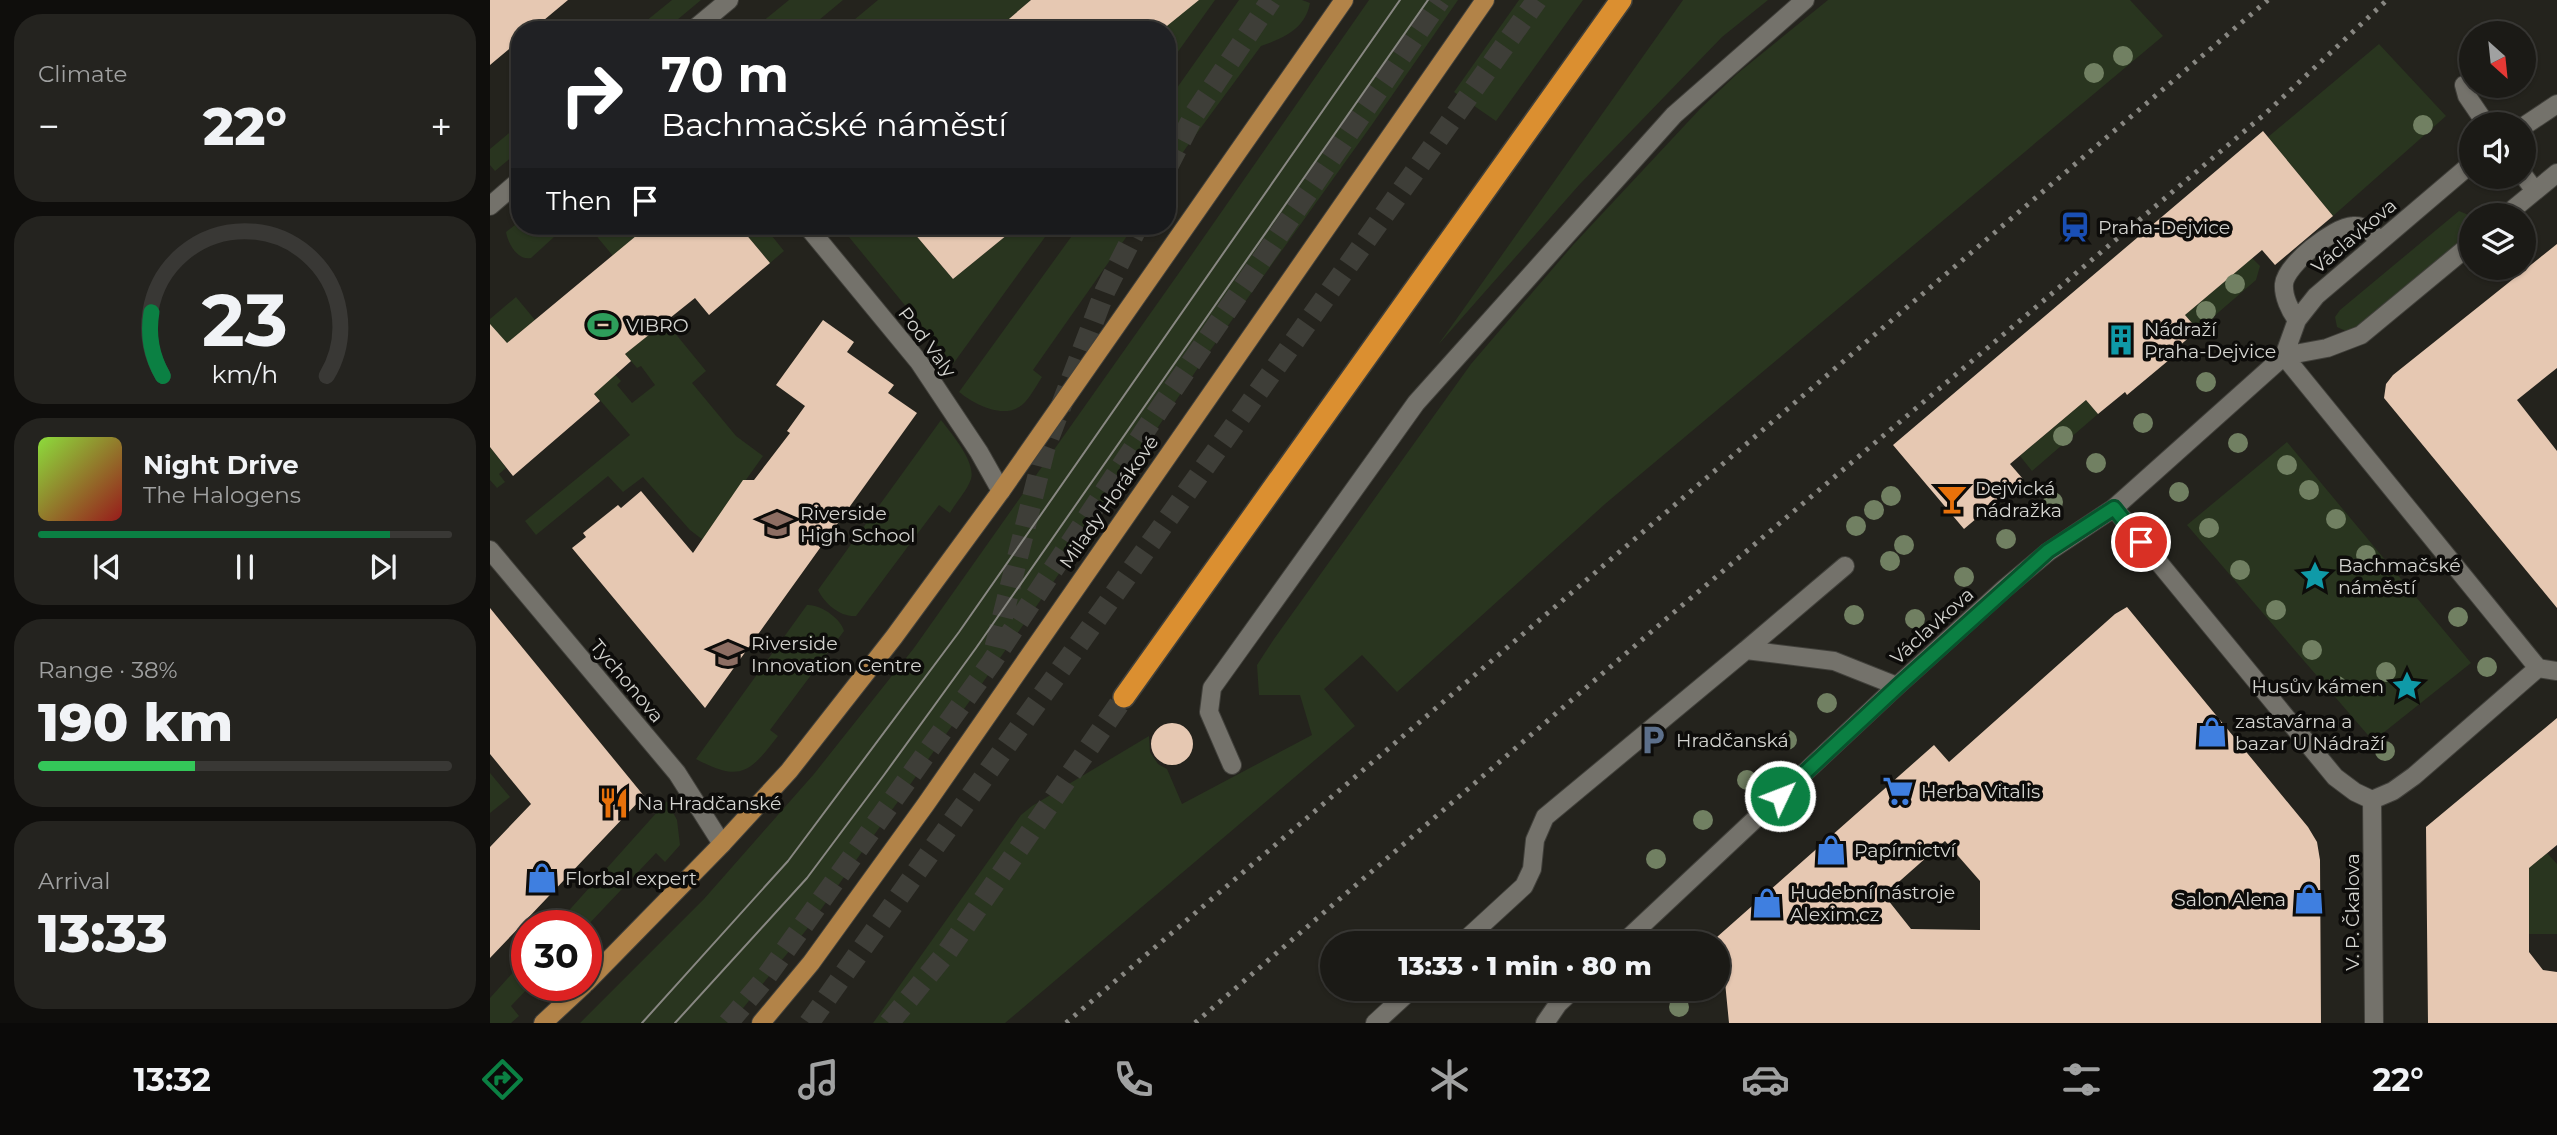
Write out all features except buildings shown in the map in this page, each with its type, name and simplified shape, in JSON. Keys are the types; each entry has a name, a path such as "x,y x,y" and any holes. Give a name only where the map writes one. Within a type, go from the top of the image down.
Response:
{"highway":[{"path":"1125,697 1621,0"}],"main road":[{"path":"602,967 789,771 894,637 1001,491 1343,0"},
{"name":"Milady Horákové","path":"761,1023 811,963 926,804 1485,0"},
{"path":"543,1023 567,1001"}],"street":[{"path":"704,21 729,0"},
{"path":"1232,765 1209,712 1212,688 1416,403 1674,115 1805,0"},
{"path":"2536,118 2557,104"},
{"path":"2520,203 2557,173"},
{"name":"Václavkova","path":"1635,931 1898,686 2048,551 2114,508 2284,356 2297,320 2316,296 2459,174"},
{"path":"490,206 511,188"},
{"path":"2297,320 2291,312 2284,284 2290,270 2311,250 2331,234 2353,226 2368,229 2380,241"},
{"name":"Pod Valy","path":"814,235 919,362 979,452 1001,491"},
{"path":"2459,254 2361,335 2327,348 2284,356 2538,668 2557,671"},
{"path":"2114,508 2335,777 2355,792 2372,800 2393,791 2414,776 2538,668"},
{"name":"Tychonova","path":"490,550 677,773 722,844"},
{"path":"1475,931 1524,886 1532,869 1535,840 1545,817 1845,565"},
{"path":"1746,650 1834,662 1898,686"},
{"name":"V. P. Čkalova","path":"2372,800 2374,1023"},
{"path":"1374,1023 1399,1001"},
{"path":"1545,1023 1561,1001"}],"green space":[{"path":"672,0 701,0 676,21 646,21"},
{"path":"789,0 843,0 818,21 763,21"},
{"path":"878,0 1031,0 1006,21 853,21"},
{"path":"1179,0 1215,0 1176,54 1176,21 1167,21"},
{"path":"1239,0 1302,0 1310,3 1298,26 1278,40 1261,46 1176,162 1176,89"},
{"path":"1369,0 1458,0 1202,362 974,695 807,929 731,1023 580,1023 704,899 814,774 914,648"},
{"path":"1519,0 1583,0 1496,121 1454,92"},
{"path":"1683,0 1768,0 1722,37 1579,185 1438,345"},
{"path":"1828,0 2130,0 2163,36 1605,504 1397,692 1362,655 1324,689 1355,726 1005,1023 873,1023 1021,815 1032,806 1149,736 1150,752 1158,764 1167,769 1182,804 1312,735 1300,695 1259,695 1257,665 1274,639 1471,364 1573,245 1700,109 1738,73"},
{"path":"2379,44 2446,116 2333,216 2268,137"},
{"path":"511,132 511,158 495,171 490,165 490,149"},
{"path":"2459,211 2459,242 2354,329 2348,332 2337,327 2335,317"},
{"path":"511,228 511,235 556,235 531,258 526,258 514,251 506,232"},
{"path":"596,235 638,235 613,256"},
{"path":"747,235 771,235 784,251 770,263"},
{"path":"847,235 916,235 953,279 1007,235 1046,235 953,364"},
{"path":"1072,235 1128,235 1033,370 1042,377 1022,405 998,411 989,409 959,392"},
{"path":"2252,258 2260,266 2256,280 2198,330 2185,315"},
{"path":"516,297 535,320 507,343 490,346 490,319"},
{"path":"665,321 706,371 692,383 736,436 763,456 703,540 690,530 643,477 623,492 608,476 536,535 525,521 630,435 587,385 609,368 621,381 617,385 632,403 655,385 641,366 637,368 625,354"},
{"path":"2086,400 2098,414 2032,471 2020,456"},
{"path":"941,420 962,448 970,464 972,472 967,488 950,513 939,505 856,616 839,612 829,605 818,590"},
{"path":"2287,442 2471,663 2373,741 2187,525"},
{"path":"490,447 506,468 499,474 505,482 497,488 490,480"},
{"path":"807,605 830,613 844,631 770,730 778,736 760,758 743,770 724,771 696,759"},
{"path":"490,773 510,797 490,813"},
{"path":"667,801 677,820 680,845 665,862 656,853 602,910 569,910"},
{"path":"2547,853 2557,864 2557,934 2529,934 2523,873"},
{"path":"511,975 511,1001 516,1001 511,1006 519,1016 511,1023 490,1023 490,998"}],"tunnel":[{"path":"1176,150 1195,113 1271,0"},
{"path":"728,1023 764,980 991,663 1160,408 1440,0"},
{"path":"809,1023 1537,0"},
{"path":"995,647 1045,448 1105,291 1133,235"},
{"path":"889,1023 947,952 1124,697"}],"tram line":[{"path":"642,1023 788,861 959,632 1400,0"},
{"path":"675,1023 807,878 884,775 976,648 1428,0"}],"railway":[{"path":"1066,1023 2268,0"},
{"path":"1195,1023 1672,614 2266,113 2387,0"}],"place":[{"name":"Praha-Dejvice","path":"2075,227"},
{"name":"VIBRO","path":"603,325"},
{"name":"Nádraží Praha-Dejvice","path":"2121,340"},
{"name":"Dejvická nádražka","path":"1952,499"},
{"name":"Riverside High School","path":"777,524"},
{"name":"Bachmačské náměstí","path":"2315,576"},
{"name":"Riverside Innovation Centre","path":"728,654"},
{"name":"Husův kámen","path":"2407,686"},
{"name":"zastavárna a bazar U Nádraží","path":"2212,732"},
{"name":"Hradčanská","path":"1653,740"},
{"name":"Herba Vitalis","path":"1898,791"},
{"name":"Na Hradčanské","path":"614,803"},
{"name":"Papírnictví","path":"1831,850"},
{"name":"Florbal expert","path":"542,878"},
{"name":"Salon Alena","path":"2309,899"},
{"name":"Hudební nástroje Alexim.cz","path":"1767,903"}],"route":[{"path":"1780,796 2048,551 2114,508 2141,542"}]}
